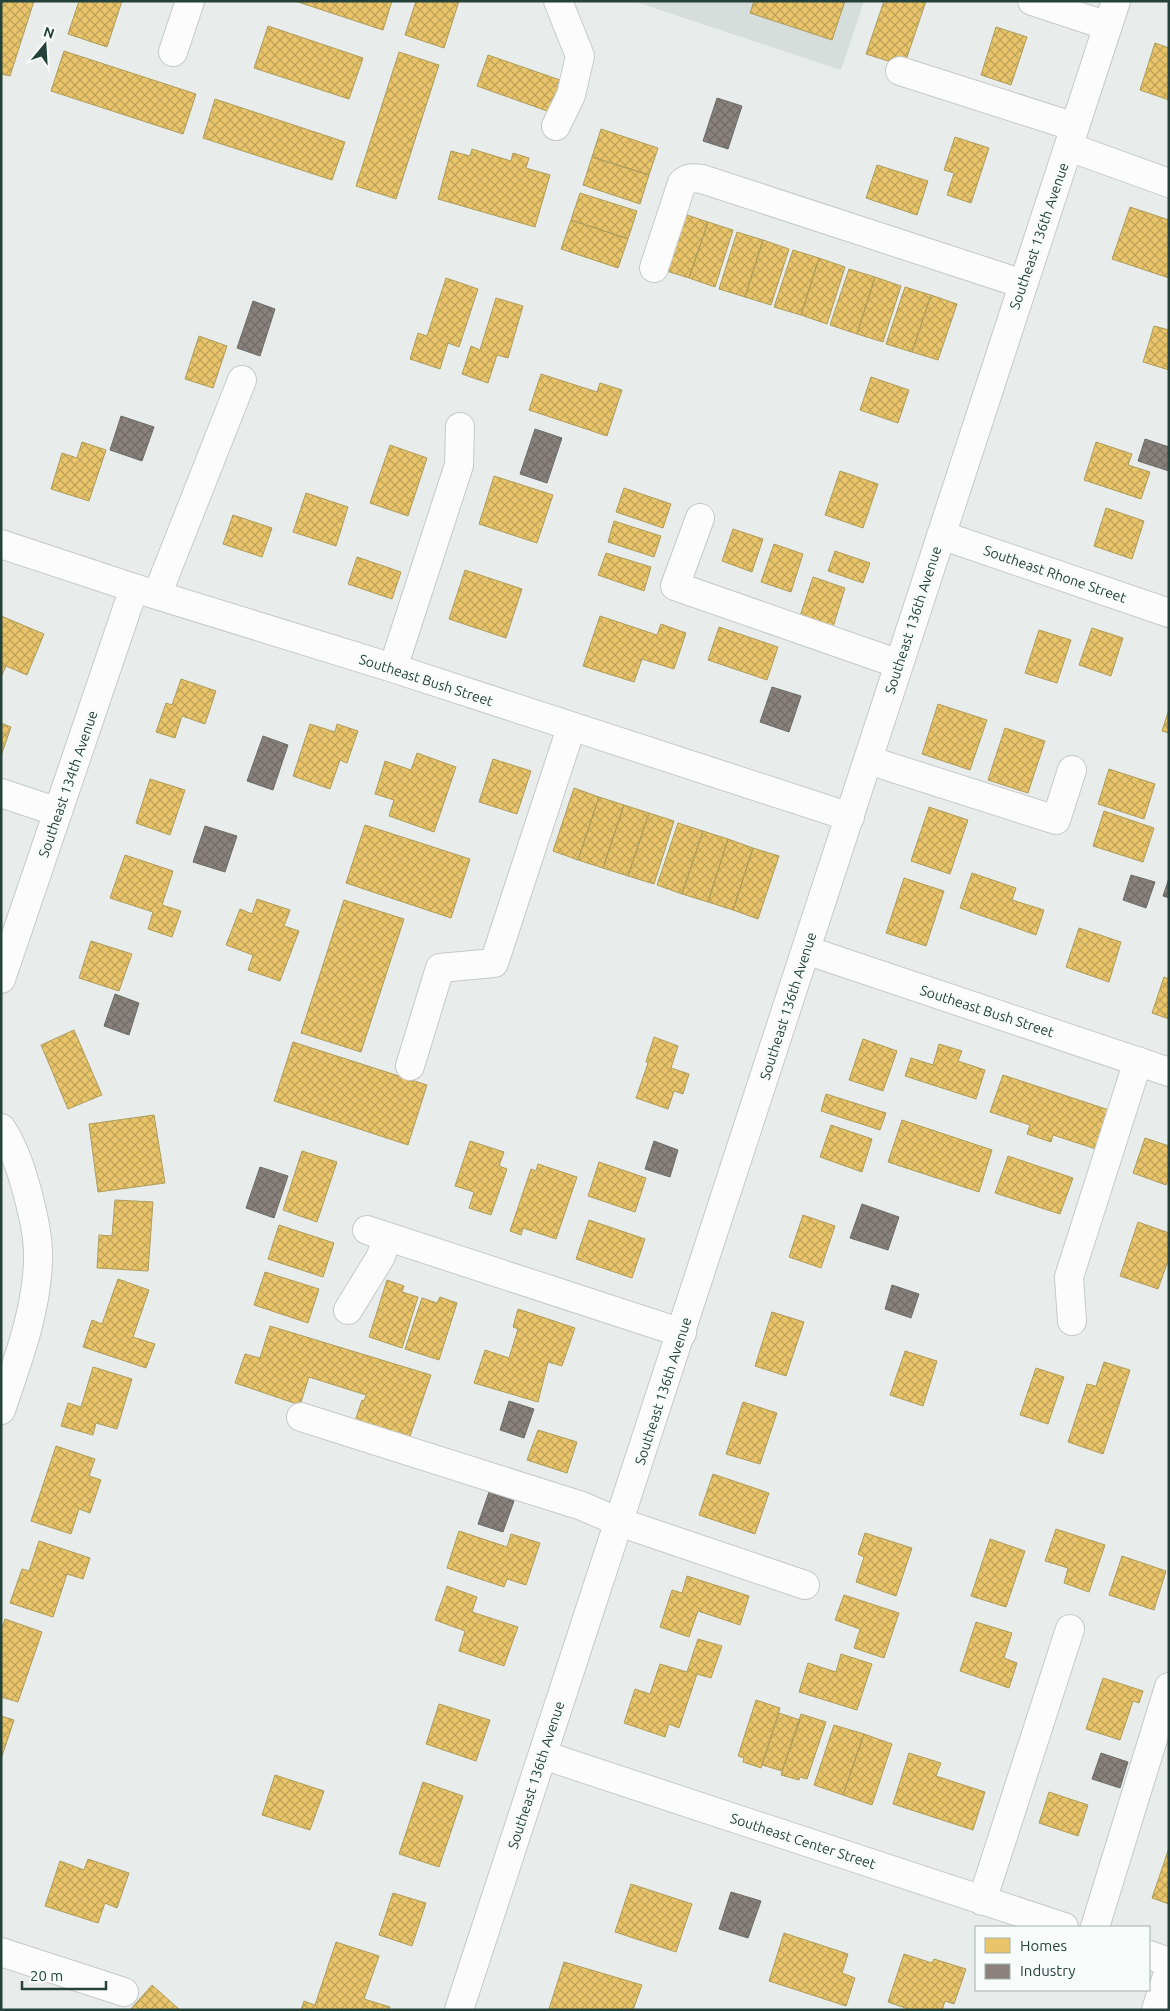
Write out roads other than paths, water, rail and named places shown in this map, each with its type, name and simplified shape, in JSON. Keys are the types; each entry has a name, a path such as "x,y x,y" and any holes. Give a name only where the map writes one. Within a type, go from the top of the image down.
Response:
{"street":[{"path":"173,52 190,1"},
{"path":"556,126 571,96 580,56 558,1"},
{"path":"1032,1 1112,13"},
{"name":"Southeast 136th Avenue","path":"460,2010 1112,13"},
{"path":"900,71 1072,137 1169,183"},
{"path":"654,268 682,183 686,179 691,178 702,179 1023,284"},
{"name":"Southeast 134th Avenue","path":"1,979 58,812 146,592 242,380"},
{"path":"392,668 459,465 460,426"},
{"path":"700,518 676,586 899,664"},
{"name":"Southeast Rhone Street","path":"941,535 1169,614"},
{"name":"Southeast Bush Street","path":"1,544 146,592 392,668 571,728 850,817"},
{"path":"410,1066 440,968 494,964 571,728"},
{"path":"868,760 1056,820 1072,770"},
{"path":"1,793 58,812"},
{"name":"Southeast Bush Street","path":"806,950 1169,1072"},
{"path":"1072,1321 1069,1277 1138,1061"},
{"path":"1,1128 10,1142 24,1178 35,1220 38,1262 27,1334 1,1410"},
{"path":"348,1310 380,1258 377,1233 682,1333"},
{"path":"301,1417 582,1506 620,1522 805,1585"},
{"path":"982,1901 1070,1629"},
{"path":"1095,1926 1169,1687"},
{"name":"Southeast Center Street","path":"543,1754 1061,1926"},
{"path":"1,1952 124,1992"},
{"path":"1150,1956 1169,1962"},
{"path":"1156,2010 1169,1970"}]}
